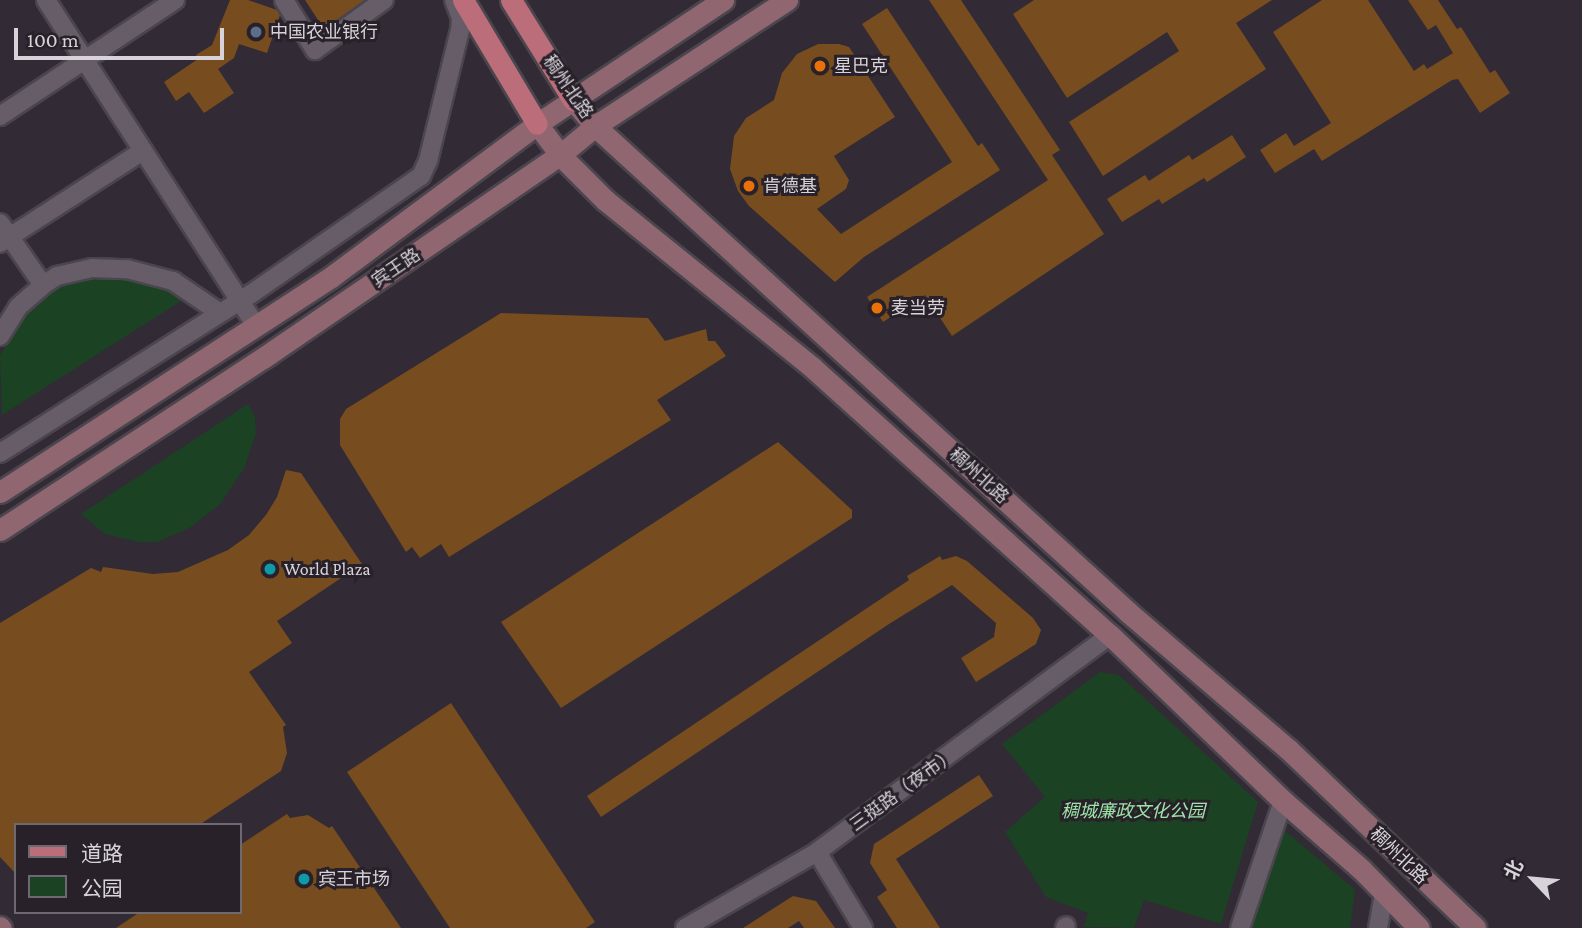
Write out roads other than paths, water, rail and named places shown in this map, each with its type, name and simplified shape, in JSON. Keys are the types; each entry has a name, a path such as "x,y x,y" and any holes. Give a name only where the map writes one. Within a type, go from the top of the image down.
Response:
{"main road":[{"name":"稠州北路","path":"463,0 537,124 561,155 605,200 813,368 1110,635 1283,801 1362,870 1419,928"},
{"name":"稠州北路","path":"510,0 573,100 595,126 1118,603 1288,749 1475,928"},
{"name":"宾王路","path":"0,492 331,277 537,124 723,0"},
{"name":"宾王路","path":"0,530 263,358 561,155 595,126 787,0"}],"street":[{"path":"46,0 256,326"},
{"path":"0,116 175,0"},
{"path":"284,0 315,50 384,0"},
{"path":"2,448 240,302 425,170 460,30 461,18 454,0"},
{"path":"43,285 3,234 143,150"},
{"path":"0,336 18,307 43,285 75,271 127,269 173,281 220,313"},
{"name":"三挺路（夜市）","path":"685,928 817,852 1110,635"},
{"path":"1240,928 1283,801"},
{"path":"817,852 863,928"},
{"path":"1378,928 1384,895"}],"place":[{"name":"中国农业银行","path":"256,32"},
{"name":"星巴克","path":"820,66"},
{"name":"肯德基","path":"749,186"},
{"name":"麦当劳","path":"877,308"},
{"name":"World Plaza","path":"270,569"},
{"name":"宾王市场","path":"304,879"}],"park label":[{"name":"稠城廉政文化公园","path":"1133,811"}]}
